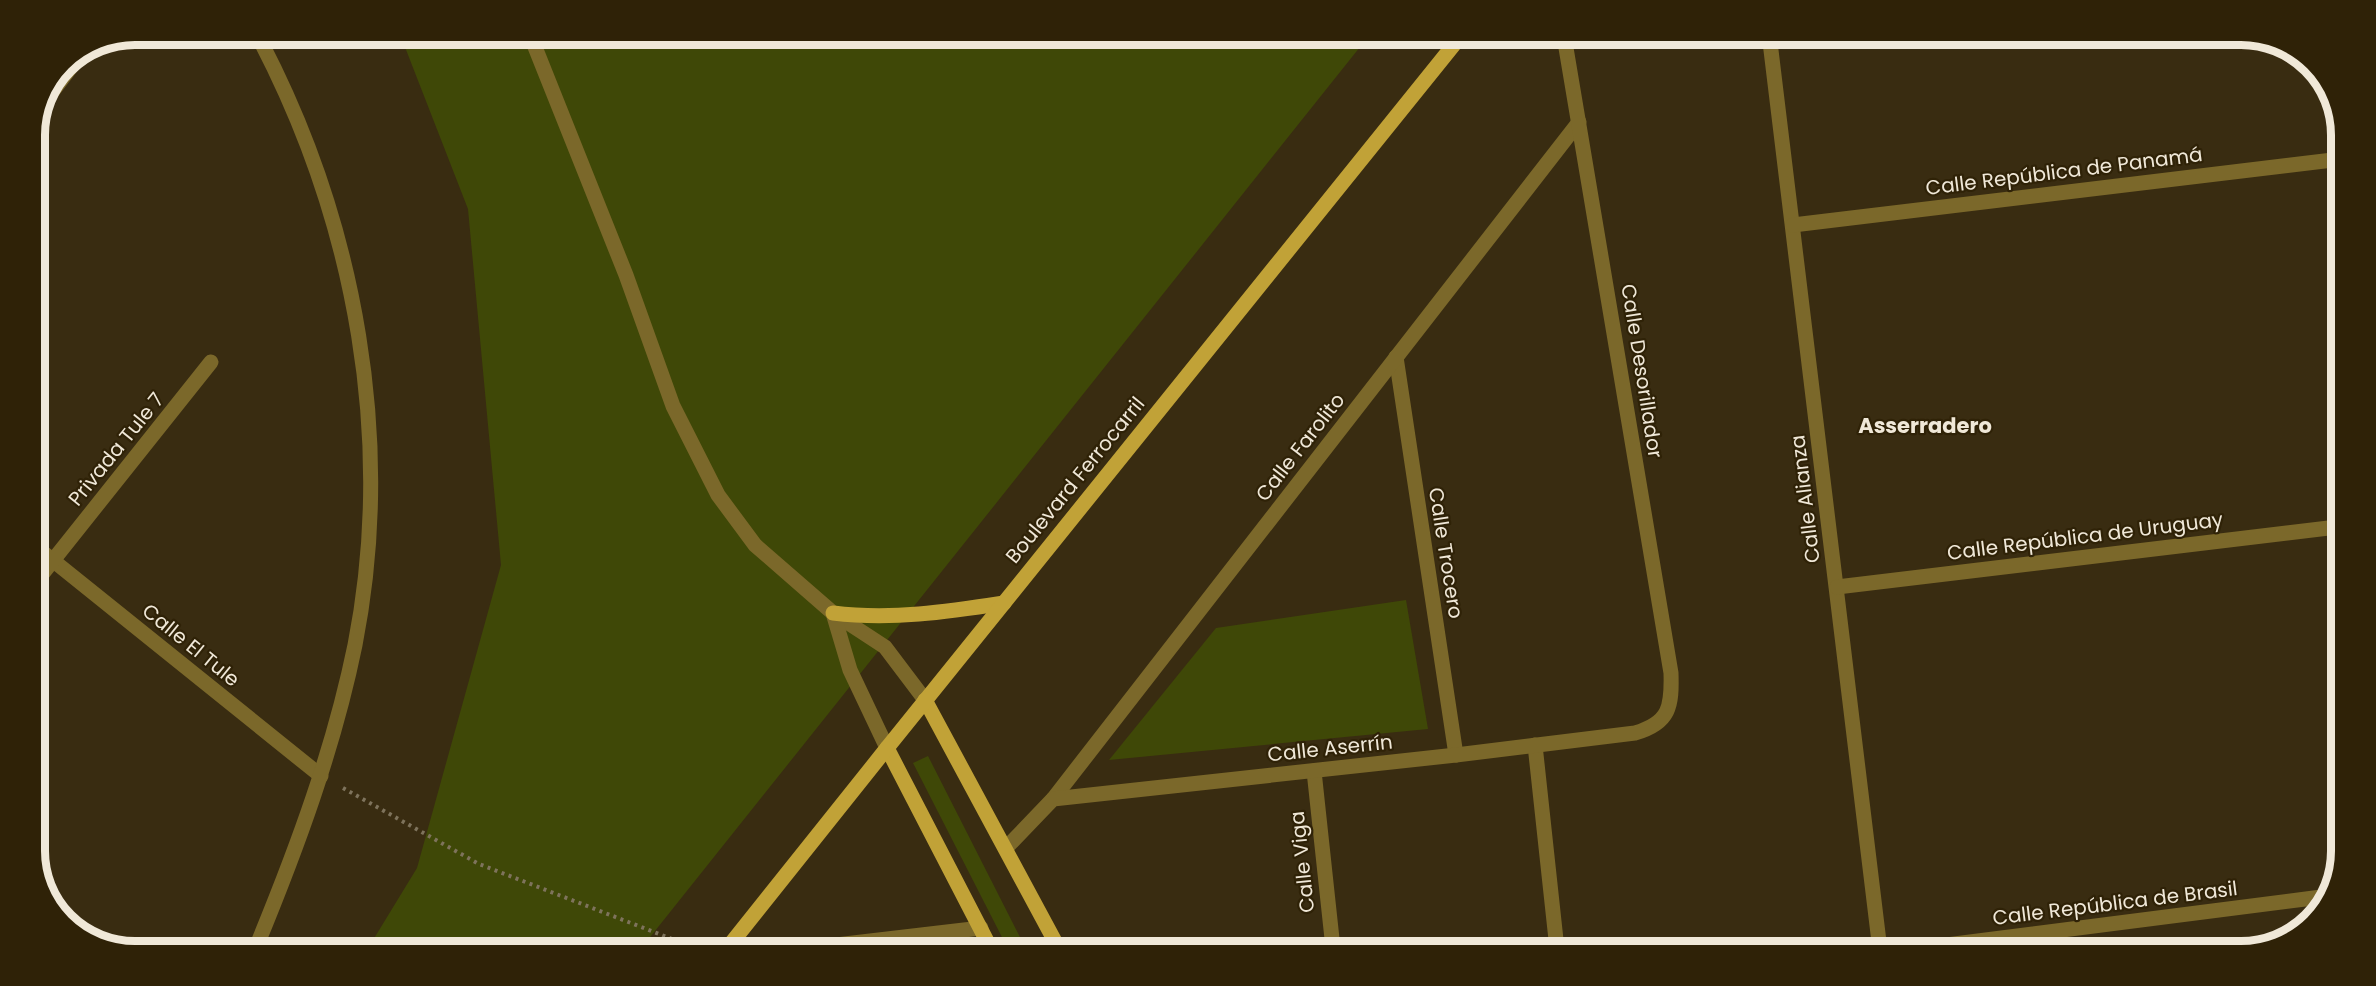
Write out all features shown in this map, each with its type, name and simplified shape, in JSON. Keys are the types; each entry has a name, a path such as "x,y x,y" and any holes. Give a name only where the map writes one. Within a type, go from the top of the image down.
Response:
{"main road":[{"name":"Boulevard Ferrocarril","path":"733,941 1454,45"},
{"path":"833,613 864,617 938,614 1004,603"},
{"path":"925,700 1055,941"},
{"path":"886,748 987,941"}],"street":[{"path":"259,941 321,776 355,645 366,574 370,497 370,429 363,363 333,217 309,146 283,83 263,45"},
{"path":"534,45 626,275 673,406 718,495 755,544 833,613 885,647 925,700"},
{"name":"Calle Desorillador","path":"1566,45 1671,673 1670,708"},
{"name":"Calle Alianza","path":"1770,45 1879,941"},
{"name":"Calle Farolito","path":"1053,799 1579,122"},
{"name":"Calle República de Panamá","path":"1793,225 2331,160"},
{"name":"Calle Trocero","path":"1396,357 1456,755"},
{"name":"Privada Tule 7","path":"45,571 212,362"},
{"name":"Calle República de Uruguay","path":"1837,587 2331,528"},
{"name":"Calle El Tule","path":"45,554 321,776"},
{"path":"833,613 850,670 886,748"},
{"name":"Calle Aserrín","path":"1053,799 1635,733 1652,728 1661,721 1670,708"},
{"path":"1535,745 1556,941"},
{"name":"Calle Viga","path":"1314,771 1332,941"},
{"path":"1006,848 1053,799"},
{"name":"Calle República de Brasil","path":"1977,941 2318,897"},
{"path":"864,941 981,928"}],"path":[{"path":"321,776 479,864 677,941"}],"shaded area":[{"path":"2279,932 2253,940 2218,941"}],"green space":[{"path":"404,45 1362,45 647,941 372,941 417,868 501,565 468,209"},
{"path":"1406,600 1428,729 1109,760 1216,628"},
{"path":"928,756 1022,941 1004,941 913,763"}],"district":[{"name":"Asserradero","path":"1925,425"}]}
